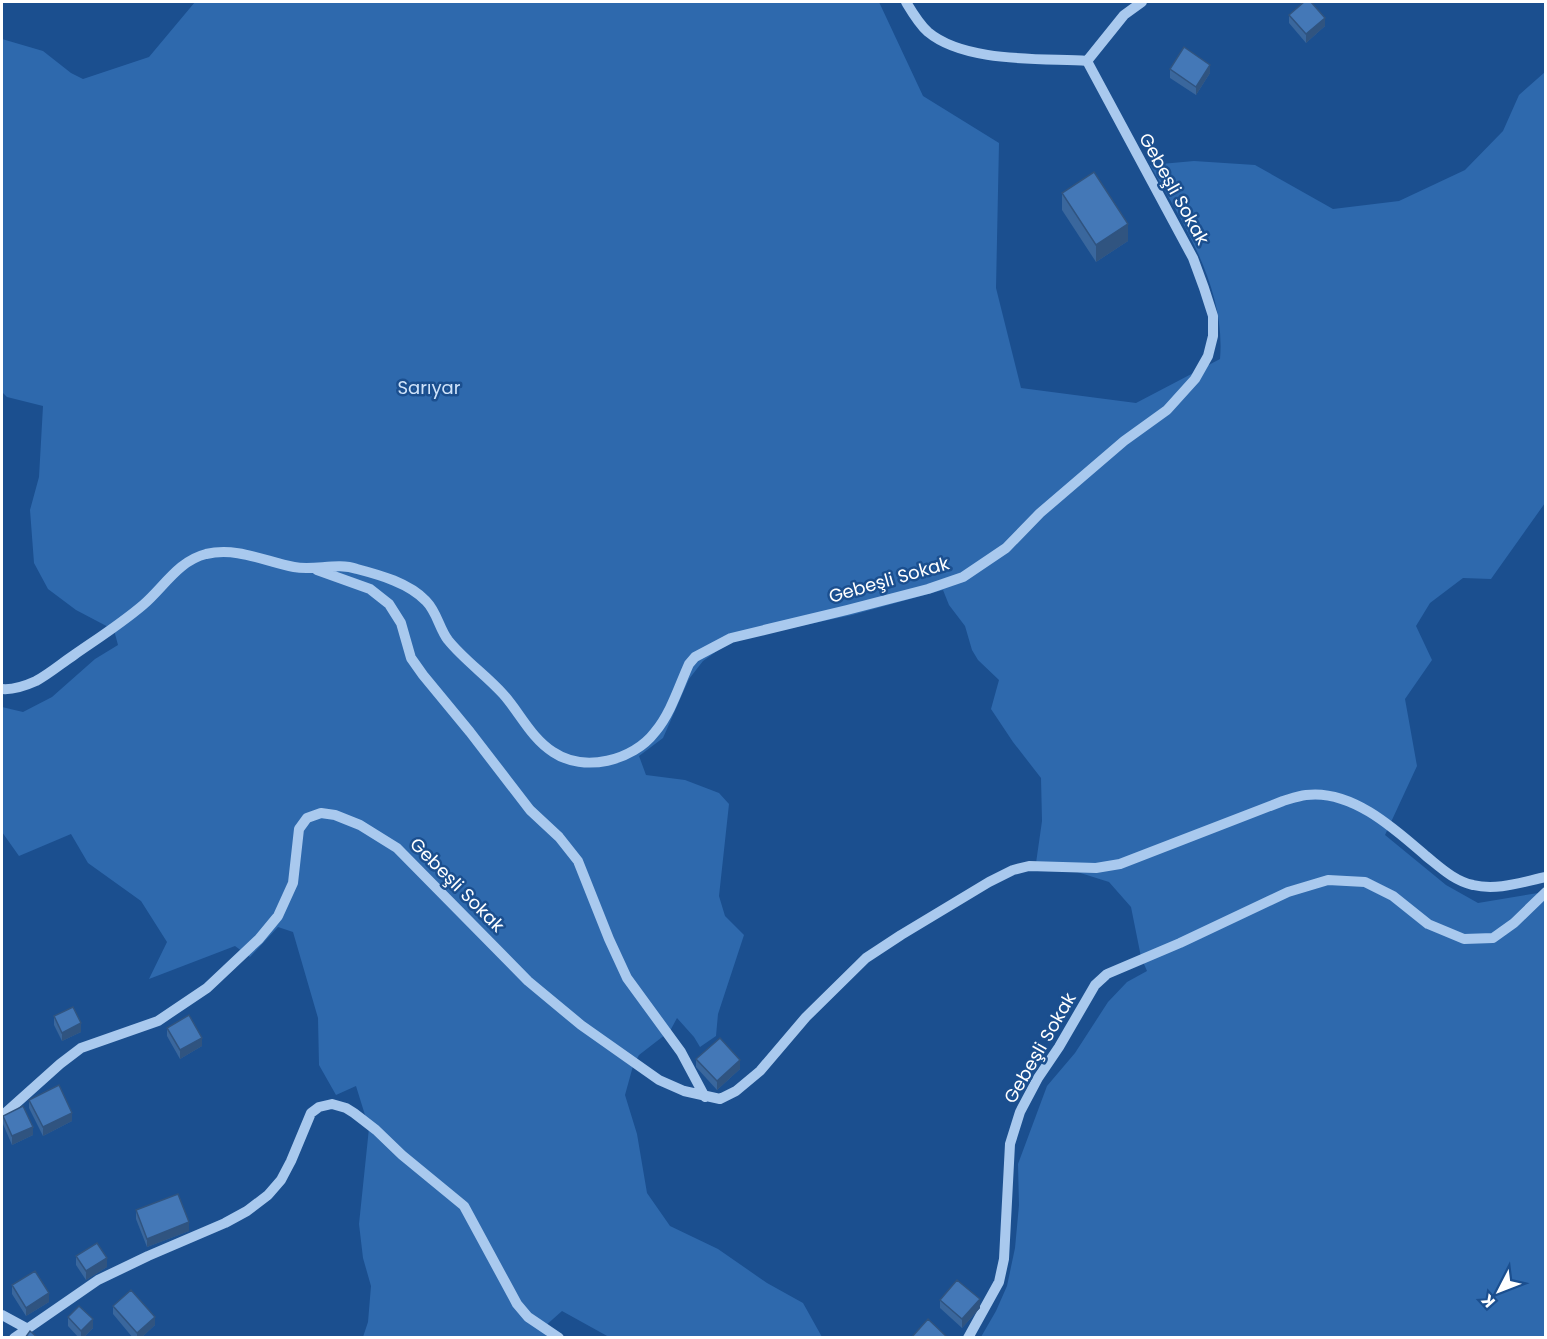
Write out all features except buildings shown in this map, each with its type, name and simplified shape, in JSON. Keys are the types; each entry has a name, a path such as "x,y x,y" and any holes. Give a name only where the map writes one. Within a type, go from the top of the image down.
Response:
{"street":[{"path":"906,2 927,31 943,42 959,48 1002,56 1087,60 1124,15 1142,2"},
{"name":"Gebeşli Sokak","path":"2,689 22,687 38,680 143,605 190,559 230,551 295,567 354,568 414,590 427,602 454,647 503,695 538,740 553,753 570,760 586,763 605,762 626,754 655,734 667,714 689,664 695,657 710,648 731,638 757,630 847,610 928,589 963,577 1006,548 1040,513 1124,441 1167,410 1195,379 1208,356 1213,336 1213,316 1193,258 1087,60"},
{"name":"Gebeşli Sokak","path":"311,568 370,589 389,604 401,623 411,658 423,675 477,740 530,810 559,837 578,861 627,978 681,1052 705,1097"},
{"name":"Gebeşli Sokak","path":"2,1116 81,1048 150,1024 183,1005 207,988 259,939 278,916 293,883 299,829 307,818 321,813 335,815 360,825 398,848 496,949 558,1007 659,1080 684,1091 720,1099 736,1091 760,1071 806,1017 866,958 901,934 1013,870 1029,866 1096,868 1120,864 1283,801 1308,795 1337,798 1365,809 1401,834 1449,875 1472,885 1496,888 1545,877"},
{"name":"Gebeşli Sokak","path":"968,1338 999,1282 1004,1258 1010,1144 1020,1112 1095,985 1107,974 1288,892 1328,880 1365,882 1393,896 1428,924 1464,939 1493,938 1514,924 1545,892"},
{"path":"14,1338 98,1280 247,1212 268,1195 280,1180 291,1161 311,1113 319,1107 332,1104 354,1113 464,1206 517,1304 528,1317 559,1338"},
{"path":"2,1315 26,1328"}],"green space":[{"name":"Sarıyar","path":"195,2 879,2 923,96 999,143 996,288 1021,388 1136,403 1220,359 1220,333 1209,282 1189,234 1150,165 1194,161 1255,165 1333,209 1399,201 1465,170 1503,131 1519,95 1545,72 1545,503 1491,579 1463,578 1430,603 1416,626 1432,660 1405,699 1417,766 1385,835 1446,885 1478,903 1538,893 1545,889 1545,1337 981,1337 1007,1286 1015,1248 1019,1205 1018,1164 1047,1086 1075,1053 1108,1002 1127,982 1147,971 1141,957 1131,907 1109,882 1055,865 1036,863 1042,821 1041,778 991,709 999,680 978,660 972,650 965,626 949,605 943,590 852,615 731,641 703,661 689,679 663,738 639,756 646,775 685,780 719,793 729,804 719,896 725,916 744,935 718,1014 716,1036 700,1047 677,1018 670,1031 639,1055 633,1066 625,1095 637,1134 647,1193 670,1226 718,1249 767,1283 803,1303 822,1337 609,1337 562,1311 544,1327 547,1337 363,1337 368,1322 371,1286 363,1258 359,1224 369,1128 356,1086 336,1095 319,1065 318,1018 293,932 278,927 250,957 235,946 149,979 167,942 141,901 88,863 71,834 19,856 2,832 2,707 23,712 52,697 95,659 118,645 114,630 76,610 48,589 34,563 30,510 39,477 43,406 7,397 2,392 2,39 43,51 71,73 83,79 149,57"}]}
